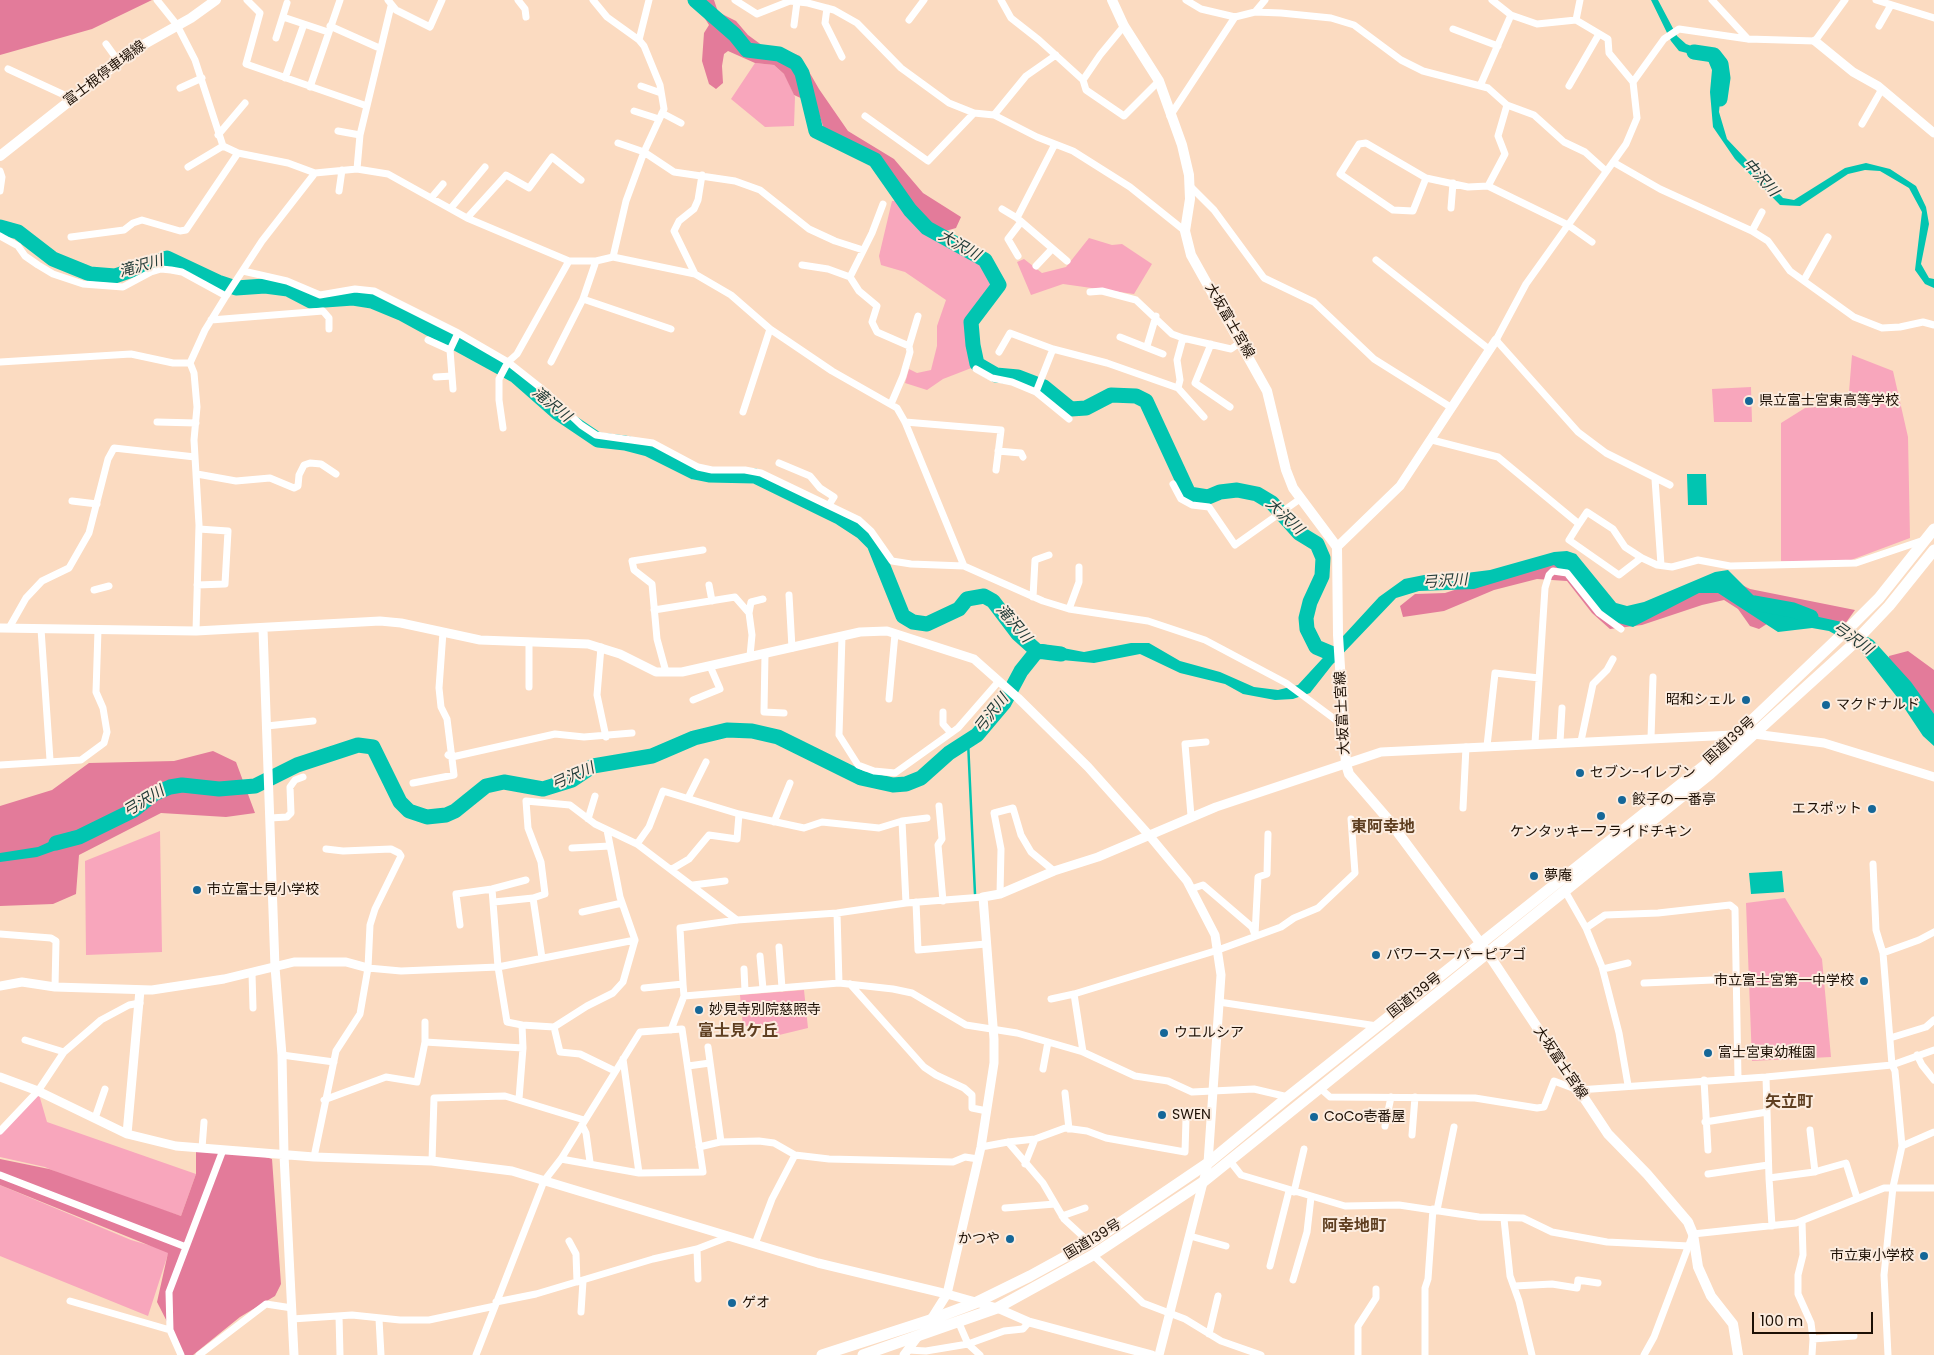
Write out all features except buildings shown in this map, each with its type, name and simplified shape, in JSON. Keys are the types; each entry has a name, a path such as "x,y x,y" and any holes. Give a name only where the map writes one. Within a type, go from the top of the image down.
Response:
{"highway":[{"name":"国道139号","path":"863,1355 997,1308 1093,1255 1203,1182 1320,1089 1484,948 1740,734 1879,598 1934,528"},
{"name":"国道139号","path":"822,1355 930,1320 975,1303 1090,1243 1208,1163 1377,1026 1565,891 1710,774 1851,646 1889,606 1934,550"}],"main road":[{"name":"富士根停車場線","path":"0,156 148,41 216,0"},
{"name":"大坂富士宮線","path":"1112,0 1124,26 1144,54 1158,81 1185,157 1190,200 1185,231 1191,255 1267,391 1286,470 1300,500 1337,547 1338,635 1346,764 1349,774 1387,818 1484,948 1608,1134 1677,1207 1688,1222 1693,1234 1698,1267 1711,1296 1733,1324 1738,1355"}],"street":[{"path":"157,0 177,25 202,78 218,135 223,146 238,153 288,163 315,173 357,169 388,174 468,218 569,261 596,261 613,257 695,274 731,295 770,329 832,371 897,408 905,422 964,566"},
{"path":"247,0 260,14 246,64 367,106"},
{"path":"310,87 340,0"},
{"path":"357,169 360,135 389,3 430,27 442,0"},
{"path":"518,0 525,9 526,17"},
{"path":"593,0 607,17 644,46 660,85 664,109 644,152 626,201 613,257"},
{"path":"638,40 649,0"},
{"path":"735,0 757,14 793,1 827,8 857,23 901,68 949,103 974,113 994,115 1073,151 1130,187 1185,231"},
{"path":"910,20 924,0"},
{"path":"1001,0 1011,18 1083,80 1086,90 1124,116 1158,81"},
{"path":"1186,0 1200,9 1235,17 1255,12 1330,18 1354,25 1401,60 1423,71 1488,88 1507,105 1534,115 1564,142 1585,152 1606,171"},
{"path":"1255,12 1265,0"},
{"path":"1337,547 1390,498 1432,440 1490,350 1526,284 1626,144 1637,118 1633,82 1609,53 1608,39 1576,20 1537,24 1512,15 1492,0"},
{"path":"1576,20 1580,0"},
{"path":"1712,0 1748,38"},
{"path":"1815,41 1845,0"},
{"path":"1876,0 1934,18"},
{"path":"793,1 794,25"},
{"path":"276,38 287,3"},
{"path":"1879,26 1890,5"},
{"path":"827,8 825,24 842,57"},
{"path":"1480,86 1512,15"},
{"path":"282,17 329,29 377,47"},
{"path":"1170,116 1235,17"},
{"path":"285,78 304,24"},
{"path":"1083,80 1100,55 1124,26"},
{"path":"1453,29 1498,46"},
{"path":"1633,82 1663,40 1679,29 1748,38 1815,41 1853,72 1882,89 1934,132"},
{"path":"1569,86 1599,34"},
{"path":"106,44 119,62"},
{"path":"994,115 1026,76 1056,55"},
{"path":"8,69 73,98"},
{"path":"180,88 202,78"},
{"path":"641,86 661,93"},
{"path":"1862,124 1882,89"},
{"path":"218,135 245,103"},
{"path":"1488,186 1505,154 1498,136 1507,105"},
{"path":"634,111 661,116 681,123"},
{"path":"865,116 928,161 974,113"},
{"path":"338,132 360,135"},
{"path":"618,142 644,152 674,172 702,174 734,180 760,190 809,229 835,241 863,250"},
{"path":"1426,178 1413,211 1393,210 1340,174 1359,144 1366,143 1426,178 1468,186 1488,186 1568,225 1592,242"},
{"path":"1018,256 1008,239 1055,144"},
{"path":"188,167 223,146"},
{"path":"71,237 124,230 133,223 142,220 180,231 186,230 238,153"},
{"path":"468,218 506,175 529,188 552,157 581,180"},
{"path":"1613,162 1660,190 1768,240 1790,271 1854,317 1882,328 1900,327 1923,322 1934,325"},
{"path":"452,208 485,167"},
{"path":"339,191 342,170"},
{"path":"0,171 2,177 0,191"},
{"path":"196,631 199,529 195,457 195,382 190,363 211,320 227,294 262,241 315,173"},
{"path":"695,274 674,231 679,221 694,209 698,200 702,174"},
{"path":"1451,208 1453,183"},
{"path":"432,197 443,184"},
{"path":"1189,185 1219,217 1264,278 1314,302 1374,359 1452,408"},
{"path":"850,277 872,233 883,204"},
{"path":"1002,209 1019,220 1067,261"},
{"path":"1752,231 1762,212"},
{"path":"0,236 18,246 25,256 38,266 53,274 83,284 123,287 151,272 161,269 182,272 227,294"},
{"path":"1804,280 1828,237"},
{"path":"1036,266 1052,249"},
{"path":"1376,260 1490,350"},
{"path":"503,428 499,400 499,379 508,362 517,354 569,261"},
{"path":"551,362 583,299 596,261"},
{"path":"802,265 828,269 850,277 859,292 877,306 872,322 877,332 909,346"},
{"path":"243,271 287,281 320,295 355,289 374,291 458,333 508,362 546,392 581,425 596,435 653,443 698,467 712,470 745,470 761,473 859,520 871,531 892,561 911,564 964,566 1033,597 1069,609 1148,621 1206,640 1286,683 1344,726"},
{"path":"1090,292 1102,291 1136,300 1156,316 1172,334 1183,338 1231,349 1241,342"},
{"path":"583,299 671,329"},
{"path":"211,320 324,311 329,318 329,329"},
{"path":"891,404 903,376 918,316"},
{"path":"1147,346 1156,316"},
{"path":"743,412 770,329"},
{"path":"453,389 450,350 458,333"},
{"path":"999,352 1010,333 1053,349 1107,363 1178,388 1204,417"},
{"path":"1120,337 1147,346 1163,354"},
{"path":"1178,388 1180,380 1177,360 1183,338"},
{"path":"428,340 450,350"},
{"path":"1496,340 1578,432 1606,453 1670,485"},
{"path":"1211,344 1195,383 1230,407"},
{"path":"1036,391 1053,349"},
{"path":"0,362 131,354 173,363 190,363"},
{"path":"976,370 992,378 1012,382 1036,391 1069,419"},
{"path":"436,376 452,376"},
{"path":"157,422 196,423"},
{"path":"905,422 1001,430 996,470"},
{"path":"1432,440 1498,457 1578,524"},
{"path":"5,628 26,598 42,581 69,568 89,533 108,459 114,448 195,457"},
{"path":"998,451 1021,454 1023,457"},
{"path":"197,474 236,481 270,478 294,488 298,486 304,465 310,463 321,464 336,474"},
{"path":"779,463 810,476 820,488 834,497 829,505"},
{"path":"1655,479 1661,565"},
{"path":"1173,484 1180,499 1192,505 1210,507 1235,545 1300,500"},
{"path":"72,501 97,504"},
{"path":"1641,558 1618,575 1569,540 1587,512 1613,529 1625,546 1641,558 1672,567 1698,560 1730,566 1856,563 1926,540"},
{"path":"197,585 225,584 228,531 199,529"},
{"path":"666,672 657,639 652,584 634,570 632,561 703,550"},
{"path":"1033,597 1035,560 1049,555"},
{"path":"1069,609 1079,582 1079,567"},
{"path":"1535,743 1545,588 1553,571 1567,573 1598,612 1621,629"},
{"path":"709,585 712,601"},
{"path":"94,590 109,586"},
{"path":"789,595 792,648"},
{"path":"654,610 735,597 749,613"},
{"path":"750,656 752,635 749,613 752,602 763,599"},
{"path":"5,628 196,631 263,629 361,621 401,623 480,640 529,643 566,642 601,647 656,672 682,672 842,636 867,631 887,631 974,659 1018,698 1109,788 1175,864 1191,888 1210,923 1218,950 1221,974 1208,1163 1160,1355"},
{"path":"41,629 50,760"},
{"path":"263,629 275,968 282,1055 284,1155 294,1355"},
{"path":"0,765 50,760 81,760 104,743 107,732 102,708 96,692 98,630"},
{"path":"413,784 454,775 439,688 443,632"},
{"path":"889,698 894,634"},
{"path":"842,636 839,735 858,765 874,771 895,773 951,733 1001,683"},
{"path":"529,643 529,687"},
{"path":"601,647 597,695 606,737"},
{"path":"765,654 764,712 784,713"},
{"path":"1581,741 1593,684 1607,670 1613,659"},
{"path":"693,700 720,689 710,666"},
{"path":"1487,746 1494,674 1539,678"},
{"path":"1651,738 1653,677"},
{"path":"1560,742 1562,708"},
{"path":"943,712 943,724 951,733"},
{"path":"267,726 313,720"},
{"path":"450,756 555,734 606,737 632,733"},
{"path":"671,1030 684,996 680,928 737,920 837,912 906,902 943,901 1000,894 1054,871 1098,856 1191,816 1381,752 1535,743 1754,734 1824,743 1934,777"},
{"path":"1191,816 1185,744 1206,742"},
{"path":"1463,808 1466,747"},
{"path":"688,798 706,762"},
{"path":"270,818 287,817 291,813 290,787 294,780 303,777"},
{"path":"774,822 790,783"},
{"path":"637,844 649,827 663,791 739,814 804,828 822,822 879,828 902,820 927,818"},
{"path":"588,819 595,796"},
{"path":"494,902 533,898 545,894 541,862 528,828 526,800 570,805 588,819 637,844 737,920"},
{"path":"939,806 942,839 938,845 943,901"},
{"path":"1000,894 1001,849 994,813 1013,808 1021,835 1031,852 1054,871"},
{"path":"672,869 689,859 709,835 738,839 739,814"},
{"path":"1051,998 1074,994 1218,950 1281,927 1294,918 1318,908 1355,873 1351,819"},
{"path":"902,820 906,902"},
{"path":"492,889 498,966 506,1022 554,1027 586,1006 613,993 623,982 635,940 622,903 607,830"},
{"path":"1255,935 1258,877 1267,874 1268,834"},
{"path":"572,848 610,846"},
{"path":"314,1157 324,1100 336,1051 360,1014 368,968 370,925 375,909 401,856 391,849 343,851 326,849"},
{"path":"1872,864 1876,930 1883,953 1892,1064 1895,1071 1902,1146 1892,1187 1884,1275 1888,1355"},
{"path":"460,925 456,894 492,889 526,880"},
{"path":"693,885 725,881"},
{"path":"1191,888 1203,885 1252,927 1255,935"},
{"path":"1565,891 1586,928 1603,969 1620,1033 1628,1085"},
{"path":"906,1353 947,1294 981,1147 994,1063 983,897"},
{"path":"533,898 542,958"},
{"path":"916,902 918,950 986,944"},
{"path":"582,912 622,903"},
{"path":"1586,928 1605,915 1658,913 1730,905 1734,909 1738,1078"},
{"path":"837,912 839,983"},
{"path":"1883,953 1919,940 1934,932"},
{"path":"0,934 51,938 56,942 55,987"},
{"path":"0,986 22,982 55,987 140,990 224,979 294,962 324,960 346,962 368,968 400,971 498,966 635,940"},
{"path":"779,947 782,988"},
{"path":"760,956 763,989"},
{"path":"1603,969 1628,964"},
{"path":"744,969 745,991"},
{"path":"252,973 253,1008"},
{"path":"1644,983 1736,979"},
{"path":"684,996 839,983 912,993 961,1023 992,1028 1084,1052 1135,1076 1168,1081 1192,1092 1254,1089 1288,1097"},
{"path":"644,988 683,984"},
{"path":"850,984 924,1067 936,1075 964,1088 972,1095 972,1108 987,1111"},
{"path":"127,1134 140,990"},
{"path":"1074,994 1084,1052"},
{"path":"1219,1002 1377,1026"},
{"path":"0,1131 38,1091 64,1052 101,1020 129,1005 140,1003"},
{"path":"1890,1038 1926,1027 1934,1020"},
{"path":"324,1100 386,1077 418,1082 425,1042 426,1022"},
{"path":"519,1099 523,1048 522,1025"},
{"path":"554,1027 560,1052 580,1054 615,1070"},
{"path":"476,1355 544,1182 562,1159 640,1032 682,1029 703,1172 639,1173 590,1162 562,1159"},
{"path":"25,1040 64,1052"},
{"path":"425,1042 523,1048"},
{"path":"1043,1069 1048,1042"},
{"path":"708,1047 721,1142"},
{"path":"1320,1089 1330,1097 1475,1098 1537,1108 1544,1107 1554,1081 1578,1090 1628,1085 1766,1077 1892,1064 1934,1050"},
{"path":"282,1055 334,1062"},
{"path":"1918,1056 1922,1065 1934,1080"},
{"path":"622,1059 639,1173"},
{"path":"688,1066 710,1063"},
{"path":"0,1077 38,1091 127,1134 176,1146 314,1157 432,1161 512,1171 818,1263 947,1294 997,1308 1029,1322 1152,1355"},
{"path":"1766,1077 1768,1164 1772,1226"},
{"path":"1704,1080 1708,1150"},
{"path":"95,1118 105,1089"},
{"path":"1065,1094 1069,1129"},
{"path":"432,1161 434,1098 505,1096 519,1099 583,1123"},
{"path":"1385,1126 1390,1097"},
{"path":"1412,1135 1415,1097"},
{"path":"1705,1122 1767,1112"},
{"path":"981,1147 1034,1140 1069,1129 1087,1130 1106,1138 1185,1152 1186,1119"},
{"path":"202,1148 204,1122"},
{"path":"583,1123 590,1162"},
{"path":"1425,1355 1425,1288 1428,1279 1435,1210 1454,1127"},
{"path":"1810,1130 1815,1172"},
{"path":"1902,1146 1934,1132"},
{"path":"1025,1164 1034,1140"},
{"path":"699,1147 721,1142 774,1143 795,1155 829,1159 944,1162 953,1162 965,1157 978,1159"},
{"path":"1008,1142 1043,1183 1062,1216 1090,1243"},
{"path":"1270,1266 1304,1149"},
{"path":"181,1355 170,1330 169,1292 222,1150"},
{"path":"755,1244 772,1199 795,1155"},
{"path":"1230,1161 1241,1175 1345,1206 1399,1205 1504,1219 1523,1218 1552,1232 1607,1242 1689,1246"},
{"path":"1769,1178 1815,1172 1846,1162 1857,1198"},
{"path":"1708,1174 1768,1164"},
{"path":"0,1175 186,1247"},
{"path":"1644,1355 1654,1337 1693,1234 1802,1221 1857,1198 1892,1187 1934,1188"},
{"path":"1294,1280 1307,1232 1311,1197"},
{"path":"1005,1208 1055,1204"},
{"path":"1062,1216 1085,1208"},
{"path":"1504,1219 1510,1276 1515,1286 1532,1355"},
{"path":"1802,1221 1803,1255 1798,1275 1798,1294 1811,1323 1812,1355"},
{"path":"1190,1236 1226,1246"},
{"path":"292,1319 352,1315 379,1319 429,1320 580,1282 653,1259 697,1249 728,1237"},
{"path":"569,1241 576,1254 580,1282 581,1312"},
{"path":"697,1249 698,1279"},
{"path":"1093,1255 1143,1303 1195,1324 1221,1341 1261,1355"},
{"path":"1515,1286 1552,1284 1577,1288 1578,1280 1598,1283"},
{"path":"1358,1355 1358,1326 1376,1298 1376,1289"},
{"path":"1209,1334 1218,1296"},
{"path":"70,1301 170,1330"},
{"path":"199,1355 266,1304 292,1308"},
{"path":"339,1316 340,1355"},
{"path":"379,1319 381,1355"},
{"path":"958,1321 968,1344 980,1355"},
{"path":"906,1353 968,1344 1004,1331 1023,1329 1029,1322"},
{"path":"1813,1339 1854,1336"}],"shaded area":[{"path":"0,0 152,0 92,29 0,55"},
{"path":"689,0 714,0 718,12 736,21 748,35 763,46 780,48 800,56 819,89 848,131 894,159 923,193 961,217 956,228 942,232 924,218 891,180 883,166 869,153 839,141 825,132 816,105 794,95 784,74 774,65 755,63 728,51 724,54 722,66 723,83 716,89 709,84 702,61 704,33 709,25 697,6"},
{"path":"755,63 774,65 785,75 795,97 794,126 765,127 731,99"},
{"path":"892,201 896,201 909,219 932,236 961,245 989,269 996,285 968,323 967,340 974,367 943,379 927,390 905,383 909,369 917,373 931,370 937,346 937,326 946,300 905,272 881,265 879,256"},
{"path":"1089,238 1112,245 1122,244 1152,264 1134,294 1063,284 1031,295 1017,262 1024,259 1042,273 1066,267"},
{"path":"1852,355 1893,371 1908,437 1910,538 1843,563 1781,561 1781,423 1805,408 1848,404"},
{"path":"1751,387 1752,422 1714,422 1712,389"},
{"path":"1557,557 1612,607 1640,609 1724,576 1750,589 1855,610 1840,631 1773,620 1759,629 1750,626 1738,609 1724,600 1702,605 1642,625 1610,629 1592,613 1567,581 1537,579 1494,590 1444,611 1403,617 1400,606 1415,594 1445,593"},
{"path":"1908,651 1934,670 1934,721 1888,670 1889,656"},
{"path":"213,751 236,762 255,813 226,817 161,813 79,855 76,894 53,904 0,906 0,806 52,790 89,763 174,761"},
{"path":"160,831 162,952 86,955 85,861"},
{"path":"1785,898 1822,959 1831,1057 1752,1061 1746,903"},
{"path":"804,990 808,1028 775,1036 769,1025 743,1026 740,995"},
{"path":"38,1091 47,1122 196,1174 181,1216 87,1186 45,1167 0,1157 0,1127"},
{"path":"196,1151 262,1156 272,1159 281,1284 275,1296 240,1317 193,1355 184,1355 157,1302 168,1253 0,1185 0,1159 49,1169 181,1216 196,1174"},
{"path":"0,1185 131,1240 169,1251 148,1316 0,1256"}],"water":[{"path":"1651,0 1658,0 1677,36 1686,44 1711,53 1718,60 1722,80 1719,112 1727,139 1783,198 1794,200 1845,168 1866,163 1890,169 1916,186 1926,207 1929,224 1921,264 1929,278 1934,279 1934,288 1925,284 1915,270 1922,212 1909,188 1880,171 1865,170 1848,174 1800,206 1780,205 1735,159 1713,127 1710,92 1712,70 1707,58 1679,51 1671,41"},
{"path":"1687,474 1706,474 1707,505 1688,505"},
{"path":"1567,551 1576,554 1616,603 1627,606 1644,602 1715,572 1728,570 1754,596 1773,607 1842,622 1873,640 1911,682 1934,714 1934,746 1923,736 1897,697 1858,647 1829,631 1812,628 1778,632 1718,593 1699,593 1633,627 1608,620 1582,588 1554,565 1474,589 1419,591 1396,598 1332,665 1310,693 1293,699 1275,700 1243,694 1225,684 1180,673 1140,654 1094,663 1041,658 1042,644 1084,652 1131,643 1149,643 1180,661 1220,672 1254,687 1278,690 1298,685 1379,597 1404,579 1424,575 1450,575 1490,570 1554,552"},
{"path":"73,831 76,843 37,857 0,862 0,853 38,847"},
{"path":"1782,871 1784,892 1751,894 1749,873"}],"waterway":[{"name":"大沢川","path":"695,0 735,35 747,50 779,54 796,63 802,73 816,131 875,160 910,210 927,228 985,260 999,285 971,322 977,364 996,375 1018,377 1044,387 1071,409 1086,408 1111,395 1136,396 1146,401 1189,494 1208,497 1220,492 1237,490 1257,494 1272,503 1299,533 1317,544 1323,558 1322,576 1310,602 1306,618 1307,629 1316,647 1335,655"},
{"name":"中沢川","path":"1694,52 1714,55 1721,64 1723,78 1720,99"},
{"name":"滝沢川","path":"0,227 18,232 53,259 90,274 115,276 167,258 218,282 236,288 265,286 288,289 311,301 353,298 372,301 401,313 516,376 558,413 598,440 625,443 648,449 694,472 709,475 755,476 839,517 862,532 874,544 903,616 913,622 927,624 959,609 967,599 984,596 993,601 1018,634 1037,651"},
{"name":"弓沢川","path":"1754,603 1793,610 1811,617"},
{"name":"弓沢川","path":"56,843 79,837 134,810 154,794 170,787 182,785 219,789 255,786 297,765 358,745 373,747 400,802 409,811 427,817 446,815 455,811 486,786 504,782 543,789 572,780 593,766 652,756 694,738 727,730 752,731 778,737 861,778 893,785 906,784 921,778 949,753 977,735 1004,703 1021,671 1037,651 1061,654"},
{"path":"968,741 975,894"}],"place":[{"name":"県立富士宮東高等学校","path":"1749,401"},
{"name":"昭和シェル","path":"1746,700"},
{"name":"マクドナルド","path":"1826,705"},
{"name":"セブン-イレブン","path":"1580,773"},
{"name":"餃子の一番亭","path":"1622,800"},
{"name":"エスポット","path":"1872,809"},
{"name":"ケンタッキーフライドチキン","path":"1601,816"},
{"name":"夢庵","path":"1534,876"},
{"name":"市立富士見小学校","path":"197,890"},
{"name":"パワースーパーピアゴ","path":"1376,955"},
{"name":"市立富士宮第一中学校","path":"1864,981"},
{"name":"妙見寺別院慈照寺","path":"699,1010"},
{"name":"ウエルシア","path":"1164,1033"},
{"name":"富士宮東幼稚園","path":"1708,1053"},
{"name":"SWEN","path":"1162,1115"},
{"name":"CoCo壱番屋","path":"1314,1117"},
{"name":"かつや","path":"1010,1239"},
{"name":"市立東小学校","path":"1924,1256"},
{"name":"ゲオ","path":"732,1303"}],"district":[{"name":"東阿幸地","path":"1383,828"},
{"name":"富士見ケ丘","path":"738,1032"},
{"name":"矢立町","path":"1789,1103"},
{"name":"阿幸地町","path":"1354,1227"}]}
